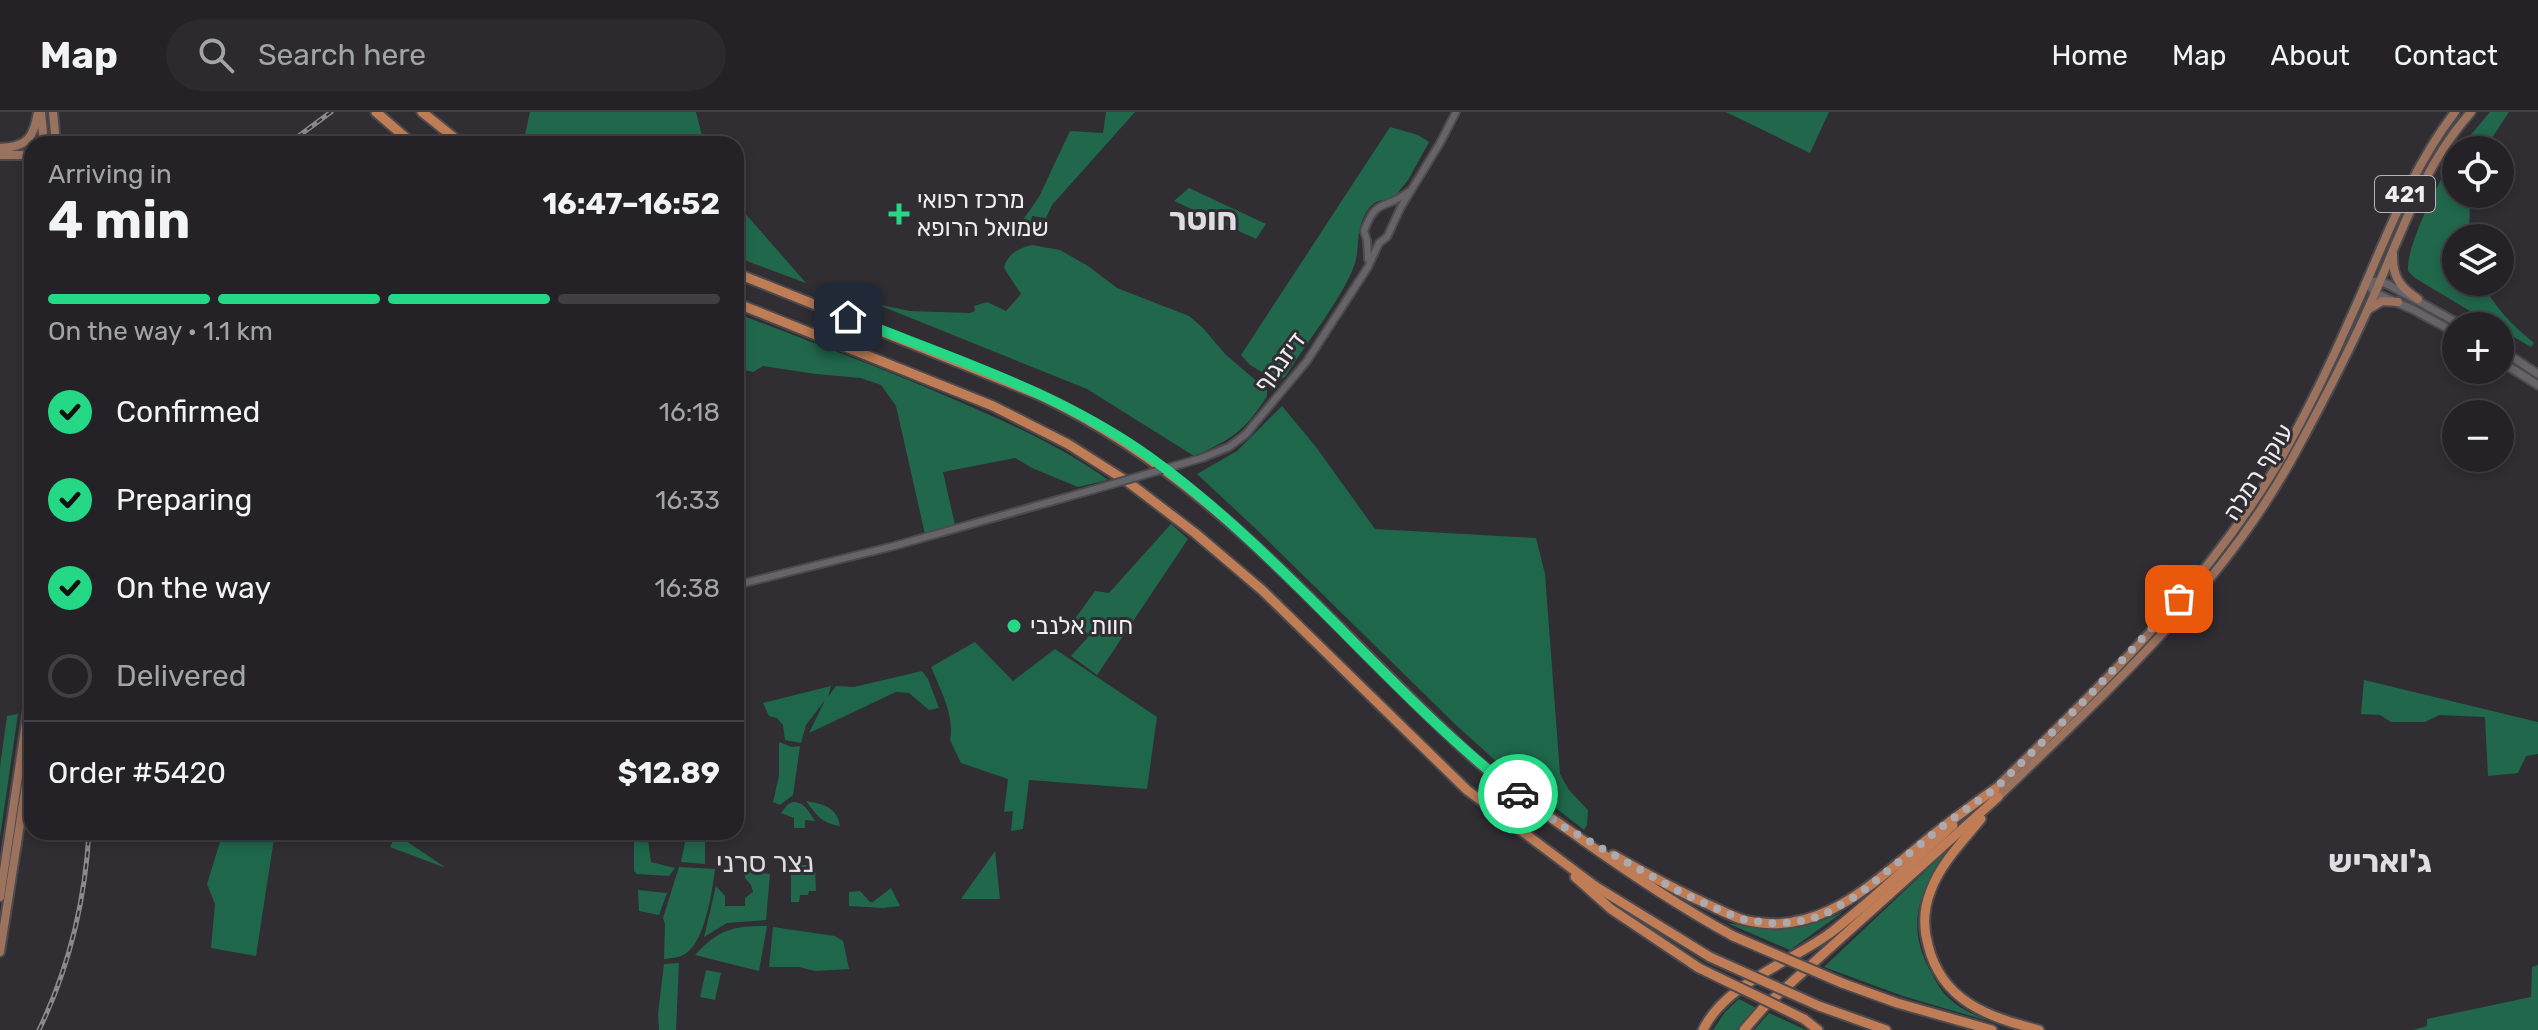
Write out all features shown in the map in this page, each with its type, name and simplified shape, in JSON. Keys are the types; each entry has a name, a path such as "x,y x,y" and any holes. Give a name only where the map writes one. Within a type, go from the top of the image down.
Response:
{"highway":[{"path":"422,112 452,136"},
{"path":"380,116 404,136"},
{"path":"744,276 1037,394 1094,422 1149,456 1258,547 1471,756 1562,826 1640,879 1733,936 1842,983 1897,1003 1992,1030"},
{"path":"744,306 993,406 1068,444 1128,482 1262,590 1467,790 1556,857 1621,903 1710,957 1819,1006 1886,1030"},
{"path":"1562,826 1680,892 1726,913 1745,920 1793,923 1825,914 1858,895 1948,822 1997,793"},
{"path":"1703,1030 1714,1013 1736,991 1831,933 1997,793"},
{"path":"1744,1030 1764,1007 1997,793"},
{"path":"1997,793 1947,861 1931,889 1925,915 1927,941 1938,973 1960,998 1995,1017 2039,1030"},
{"path":"1556,857 1611,909 1699,968 1804,1019 1818,1030"}],"main road":[{"path":"39,112 43,136"},
{"path":"31,136 39,112"},
{"path":"54,112 55,136"},
{"name":"עוקף רמלה","path":"1997,793 2156,625 2226,541 2283,454 2312,400 2412,179 2425,154 2455,112"},
{"name":"עוקף רמלה","path":"1997,793 2167,629 2221,565 2292,459 2366,312 2436,160 2471,112"},
{"path":"0,148 15,147 24,142"},
{"path":"0,155 24,155"},
{"path":"2394,250 2396,279 2405,290 2442,313"},
{"path":"2366,282 2380,281 2418,299"},
{"path":"2366,282 2375,293 2442,326"},
{"path":"2366,312 2379,302 2398,302"},
{"path":"2514,358 2538,374"},
{"path":"2514,370 2538,385"},
{"path":"0,897 24,736"},
{"path":"0,952 24,798"}],"street":[{"path":"1367,240 1379,243 1387,237 1456,112"},
{"path":"1368,267 1365,228 1376,208 1398,200 1411,189"},
{"path":"1389,203 1398,213"},
{"name":"דיזנגוף","path":"744,583 898,545 1202,458 1229,447 1258,422 1307,361 1368,267 1379,243"}],"green space":[{"path":"530,112 696,112 702,136 525,136"},
{"path":"1106,112 1135,112 1052,205 1046,218 1032,216 1028,233 1011,237 1039,197 1070,131 1103,133"},
{"path":"1726,112 1829,112 1810,153"},
{"path":"2490,112 2509,112 2493,136 2470,136"},
{"path":"1390,127 1418,135 1429,142 1408,180 1393,199 1380,200 1370,207 1361,224 1355,262 1346,284 1285,377 1277,381 1250,365 1241,355"},
{"path":"2442,179 2442,208 2470,208 2469,224 2442,224 2442,294 2408,271 2418,229"},
{"path":"1189,188 1266,224 1256,239 1174,201"},
{"path":"744,212 806,283 744,260"},
{"path":"1032,245 1060,250 1117,288 1189,316 1225,354 1267,390 1267,396 1259,408 1236,433 1194,456 1087,389 876,304 910,311 970,313 975,311 974,306 987,302 1006,311 1021,294 1004,268 1014,252"},
{"path":"2445,296 2490,296 2502,312 2472,312"},
{"path":"744,316 988,414 1050,444 1108,480 1078,487 1015,458 943,472 955,525 925,534 896,406 881,385 861,378 763,366 753,372 744,370"},
{"path":"2514,325 2534,343 2531,347 2514,337"},
{"path":"1282,406 1375,529 1536,538 1545,574 1560,774 1569,790 1588,810 1584,830 1497,762 1457,726 1197,474 1237,451"},
{"path":"1171,524 1188,539 1097,675 1071,656 1090,635 1072,623 1095,591 1109,593"},
{"path":"975,642 1013,681 1055,649 1157,717 1147,789 1029,780 1023,829 1011,831 1013,811 1004,812 1008,779 961,763 950,740 949,712 931,667"},
{"path":"922,671 939,708 929,710 909,693 896,692 809,733 825,700 806,725 801,743 785,740 783,725 777,718 769,716 763,703 831,686 828,697 836,686 854,687"},
{"path":"2364,680 2538,722 2538,754 2526,756 2518,773 2488,776 2485,717 2439,715 2425,722 2391,722 2380,715 2361,714"},
{"path":"18,714 0,837 0,767 7,716"},
{"path":"779,742 792,747 800,746 793,795 780,805 773,802 779,776"},
{"path":"806,801 832,811 840,826 820,818"},
{"path":"793,802 804,806 815,821 805,820 805,828 794,828 794,818 781,813"},
{"path":"221,840 274,840 256,956 211,948 215,904 207,884"},
{"path":"393,840 405,840 446,868 390,847"},
{"path":"634,840 648,840 651,862 675,868 669,876 637,874 634,871"},
{"path":"685,840 705,840 705,864 681,862"},
{"path":"1955,843 1925,889 1917,921 1918,937 1923,955 1944,994 1963,1009 1988,1021 1903,996 1824,967"},
{"path":"995,851 1000,899 961,899"},
{"path":"791,865 815,865 816,891 800,895 799,902 791,902"},
{"path":"679,867 715,869 712,890 702,929 691,949 683,955 664,959 663,918"},
{"path":"745,871 770,874 766,920 727,923 704,937 716,886 725,896 725,906 745,906 745,898 753,892 745,878"},
{"path":"891,888 900,906 849,906 849,892 860,891 873,902"},
{"path":"638,890 667,893 659,915 639,911"},
{"path":"1843,912 1790,950 1727,923 1760,928 1799,927"},
{"path":"767,926 759,971 695,955 719,934 745,927"},
{"path":"773,927 835,936 843,941 849,969 815,971 799,967 769,967"},
{"path":"679,963 676,1030 659,1030 664,964"},
{"path":"2538,965 2538,1030 2413,1030 2427,1026 2427,1019 2531,997 2532,967"},
{"path":"706,970 721,973 715,1000 700,997"},
{"path":"1739,999 1756,1008 1737,1030 1713,1030 1725,1012"},
{"path":"1769,1013 1806,1030 1754,1030"}],"railway":[{"path":"299,136 331,112"},
{"path":"39,1030 59,983 74,934 88,840"}],"way so far":[{"path":"1518,794 1562,826 1680,892 1726,913 1745,920 1778,924 1808,920 1858,895 1948,822 1995,789 2088,697 2179,599"}],"place":[{"name":"מרכז רפואי שמואל הרופא","path":"899,214"},
{"name":"חוות אלנבי","path":"1014,626"}],"district":[{"name":"חוטר","path":"1203,219"},
{"name":"ג'ואריש","path":"2380,861"},
{"name":"נצר סרני","path":"765,862"}],"route":[{"path":"848,317 1064,406 1149,456 1258,547 1471,756 1518,794"}]}
